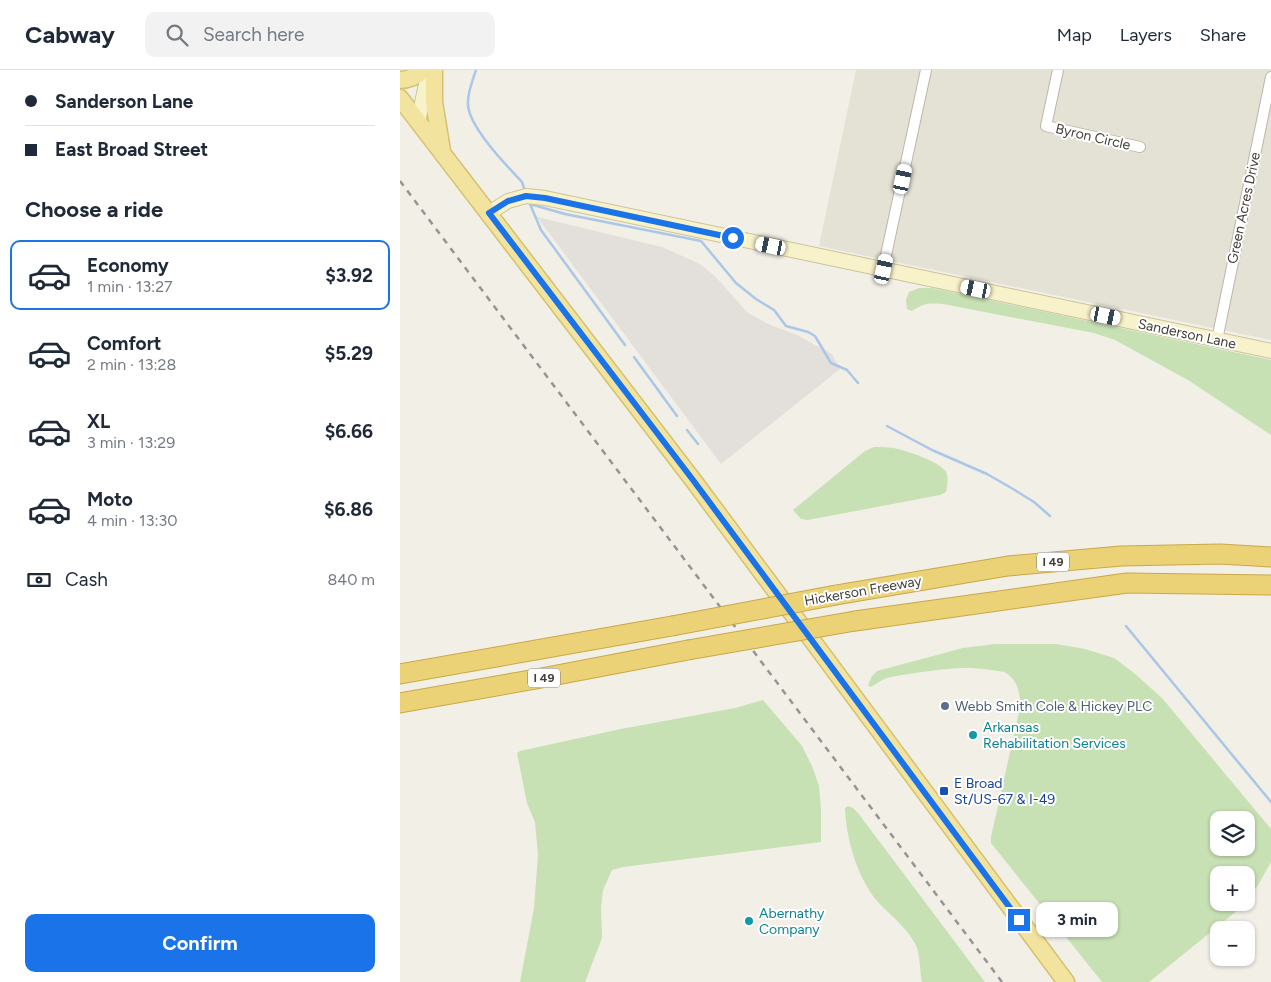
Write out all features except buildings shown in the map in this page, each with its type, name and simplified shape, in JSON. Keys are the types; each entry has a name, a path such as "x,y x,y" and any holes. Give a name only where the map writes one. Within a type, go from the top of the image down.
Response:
{"highway":[{"name":"Hickerson Freeway","path":"400,674 836,595 1008,566 1121,556 1220,554 1271,558"},
{"name":"Hickerson Freeway","path":"400,703 855,621 1127,583 1271,585"},
{"path":"400,668 524,652"}],"main road":[{"path":"400,80 416,76 424,70"},
{"path":"434,70 434,102 442,153"},
{"path":"400,98 693,480 1066,982"}],"street":[{"path":"418,122 429,70"},
{"path":"884,269 926,70"},
{"name":"Byron Circle","path":"1058,70 1046,126 1140,148"},
{"name":"Green Acres Drive","path":"1217,340 1271,77"},
{"name":"Sanderson Lane","path":"489,213 508,201 526,196 545,198 1271,351"}],"shaded area":[{"path":"856,70 1271,70 1271,340 819,246"},
{"path":"537,217 662,247 700,264 715,276 747,312 768,324 797,335 832,354 840,369 721,464"}],"green space":[{"path":"919,288 932,288 1271,360 1271,435 1188,380 1115,340 1094,333 943,304 927,304 912,311 907,309 906,300 909,292"},
{"path":"874,447 899,449 937,464 947,474 946,492 940,495 808,520 801,519 793,510 865,451"},
{"path":"995,644 1056,644 1085,649 1114,658 1162,698 1271,829 1271,862 1255,889 1255,866 1210,866 1210,911 1237,911 1224,921 1210,921 1210,933 1149,982 1102,982 991,843 1020,708 1020,698 1016,684 1005,672 956,668 895,676 870,687 868,685 872,676 877,671 963,648"},
{"path":"763,700 802,746 812,766 819,786 821,842 623,867 612,870 603,890 601,907 602,938 585,982 520,982 534,908 538,855 535,822 527,803 517,753 621,729 735,708"},
{"path":"848,806 858,813 985,982 922,982 918,952 914,942 905,929 877,901 858,869 850,844 846,820 845,808"}],"waterway":[{"path":"476,70 468,96 468,104 474,123 498,156 522,182 524,188"},
{"path":"530,204 565,214 701,241 736,283 774,310 786,326 815,336 831,363 847,370 858,383"},
{"path":"530,204 541,230 625,345"},
{"path":"634,357 677,416"},
{"path":"887,426 932,450 987,474 1034,502 1050,516"},
{"path":"687,430 698,444"},
{"path":"1126,626 1271,802"}],"railway":[{"path":"400,181 1002,982"}],"place":[{"name":"Webb Smith Cole & Hickey PLC","path":"945,706"},
{"name":"Arkansas Rehabilitation Services","path":"973,735"},
{"name":"E Broad St/US-67 & I-49","path":"944,791"},
{"name":"Abernathy Company","path":"749,921"}],"route":[{"path":"733,238 545,198 526,196 508,201 489,213 693,480 1019,920"}]}
